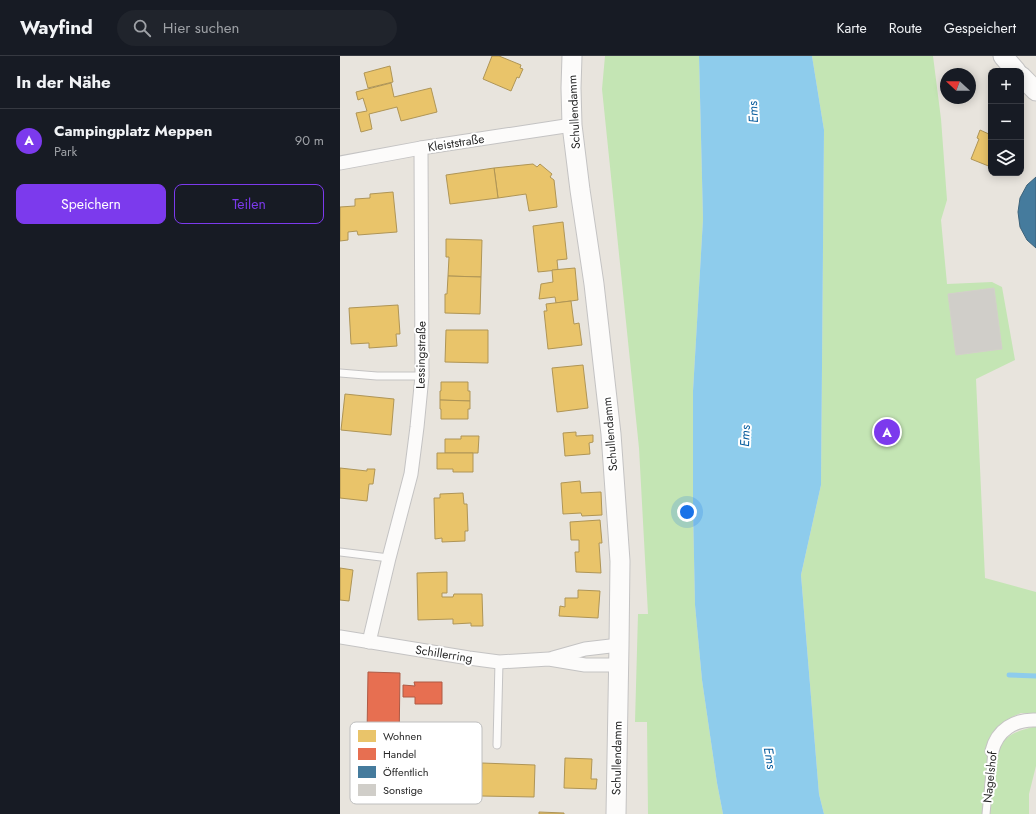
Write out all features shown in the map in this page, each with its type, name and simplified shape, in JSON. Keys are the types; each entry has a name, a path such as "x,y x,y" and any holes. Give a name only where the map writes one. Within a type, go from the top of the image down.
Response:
{"street":[{"name":"Schullendamm","path":"572,56 572,125 594,284 611,434 620,561 616,814"},
{"path":"1003,56 1013,68"},
{"path":"1024,79 1036,91"},
{"name":"Kleiststraße","path":"340,163 421,148 572,125"},
{"name":"Lessingstraße","path":"370,642 389,558 411,474 417,427 422,376 421,148"},
{"name":"Schillerring","path":"340,637 499,662 549,659 585,649 619,646"},
{"name":"Schillerring","path":"549,659 585,665 619,665"},
{"name":"Nagelshof","path":"992,751 994,743 1000,733 1014,724 1028,719 1036,720"}],"lane":[{"path":"340,373 377,376 422,376"},
{"path":"340,552 389,558"},
{"path":"497,745 499,662"},
{"name":"Nagelshof","path":"986,814 992,751"}],"green space":[{"path":"605,56 699,56 703,219 693,391 695,605 702,680 723,814 648,814 647,722 635,722 638,614 648,614 639,448 602,89"},
{"path":"812,56 933,56 941,119 947,200 941,220 947,284 992,282 1002,287 1015,360 976,379 985,578 1036,592 1036,714 1021,713 1012,717 1001,725 989,738 982,814 824,814 819,794 801,575 821,485 824,130"},
{"path":"1036,727 1036,766 1029,794 1029,814 990,814 996,752 999,746 1011,735 1021,730"}],"water":[{"name":"Ems","path":"699,56 812,56 824,130 821,485 801,575 819,794 824,814 723,814 717,783 702,680 695,605 693,391 703,219"}],"building: Wohnen":[{"path":"492,56 499,56 521,65 520,68 523,69 519,78 517,77 511,91 483,79"},
{"path":"390,66 393,82 368,88 364,73"},
{"path":"391,83 394,97 431,88 437,112 401,121 397,107 369,114 372,129 361,132 356,113 367,111 363,98 358,100 356,92"},
{"path":"980,130 988,134 988,166 971,159 979,139 977,138"},
{"path":"533,164 537,167 540,164 552,174 550,177 554,180 557,207 529,211 526,194 498,198 494,168"},
{"path":"494,168 498,198 450,204 446,175"},
{"path":"393,192 397,232 358,235 357,231 348,232 348,240 340,241 340,207 355,206 355,199 370,198 370,194"},
{"path":"563,222 567,259 557,260 558,270 538,272 533,226"},
{"path":"446,239 482,240 481,277 448,276 449,257 446,257"},
{"path":"575,268 578,300 556,303 555,297 539,299 541,284 553,282 552,270"},
{"path":"448,276 481,277 480,314 445,313 445,294 447,294"},
{"path":"571,301 574,324 579,323 582,345 548,349 544,311 547,311 546,304"},
{"path":"398,305 400,334 396,334 397,346 369,348 369,343 351,344 349,308"},
{"path":"446,330 488,330 488,363 445,362"},
{"path":"583,365 588,408 557,412 552,368"},
{"path":"441,382 468,382 470,401 440,400"},
{"path":"345,394 394,399 391,435 341,430"},
{"path":"440,400 470,401 468,419 441,419"},
{"path":"576,432 576,436 593,435 593,442 589,443 590,454 565,456 563,433"},
{"path":"461,436 479,436 478,453 445,453 445,439 461,439"},
{"path":"437,453 473,453 473,472 453,472 453,469 437,469"},
{"path":"340,468 367,471 367,469 375,469 373,484 369,484 367,501 340,498"},
{"path":"580,481 581,493 601,492 602,515 582,516 581,513 563,514 561,483"},
{"path":"463,493 464,504 467,504 468,531 465,531 465,541 442,542 442,538 435,539 434,498 440,498 440,494"},
{"path":"600,520 602,543 599,543 601,573 576,572 575,552 579,552 579,540 571,540 570,522"},
{"path":"340,568 353,570 349,601 340,600"},
{"path":"447,572 447,593 442,593 442,597 453,597 454,594 482,594 483,626 471,626 471,623 453,624 453,619 418,620 417,573"},
{"path":"578,590 600,591 598,618 559,616 560,606 565,607 565,598 578,598"},
{"path":"565,758 592,759 591,779 597,779 596,789 564,788"},
{"path":"482,763 535,765 534,797 482,796"},
{"path":"539,812 564,813 564,814 539,814"}],"building: Handel":[{"path":"368,672 400,673 399,722 367,722"},
{"path":"414,682 442,682 442,704 415,704 415,697 403,697 403,685 415,686"}],"building: Öffentlich":[{"path":"1036,177 1036,248 1027,240 1020,227 1018,212 1020,198 1027,185"}],"building: Sonstige":[{"path":"994,288 1002,349 956,355 948,294"}],"waterway":[{"path":"1009,675 1036,676"}],"place":[{"name":"Campingplatz Meppen","path":"887,432"}]}
